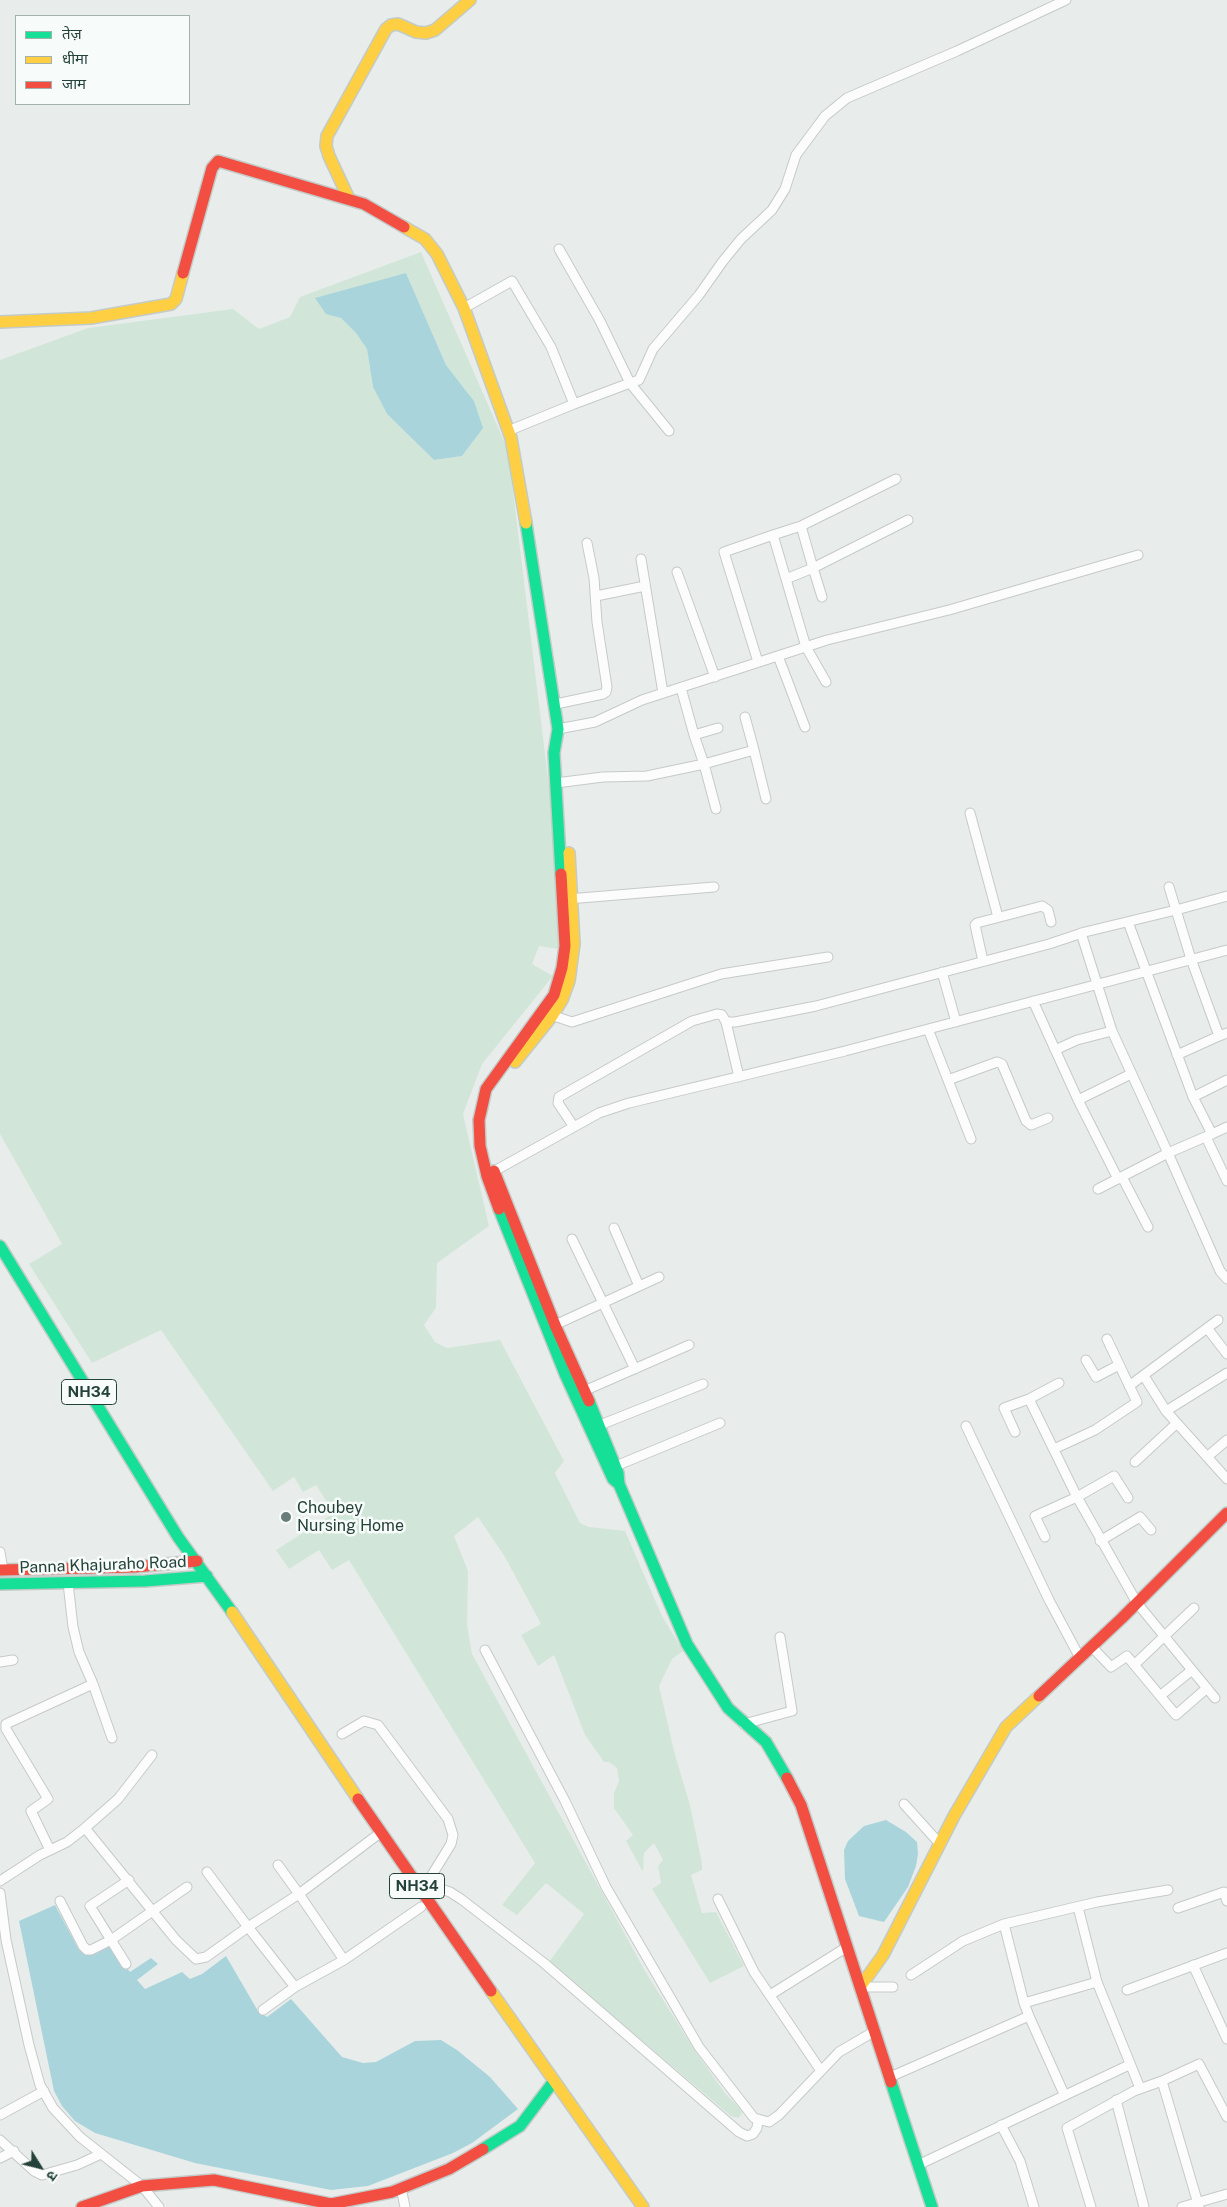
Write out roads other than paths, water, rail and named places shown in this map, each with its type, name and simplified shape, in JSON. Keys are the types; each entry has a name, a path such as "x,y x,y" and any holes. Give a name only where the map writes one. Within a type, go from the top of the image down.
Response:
{"main road":[{"path":"349,199 329,156 326,146 327,136 386,30 391,25 398,24 416,32 426,33 436,30 470,0"},
{"path":"0,322 37,322 91,318 171,304 176,299 212,168 218,161 349,199 377,211 425,239 436,254 464,308 508,431 519,475 556,704 558,734 554,753 560,782 568,899 562,968 548,1014 498,1071 483,1097 479,1120 480,1146 555,1326 600,1425 612,1467 613,1479 619,1484 688,1644 724,1703 744,1724 766,1742 774,1753 801,1805 932,2207"},
{"path":"491,1173 510,1240 565,1374 612,1467"},
{"name":"NH34","path":"0,1246 178,1537 191,1562 377,1836 421,1907 550,2084 643,2207"},
{"path":"860,1987 883,1955 954,1816 1006,1727 1092,1647 1227,1513"},
{"name":"Panna Khajuraho Road","path":"2,1570 135,1567 191,1562"},
{"name":"Panna Khajuraho Road","path":"0,1584 201,1577"},
{"name":"NH34","path":"377,1836 412,1879 630,2207"},
{"path":"82,2207 142,2186 214,2180 331,2204 356,2201 401,2188 449,2169 520,2126 550,2084"}],"street":[{"path":"508,431 639,380 653,349 699,295 741,239 772,210 785,189 796,155 825,116 847,98 957,51 1066,0"},
{"path":"559,249 600,321 630,383 669,431"},
{"path":"464,308 512,281 551,347 574,404"},
{"path":"758,662 724,552 801,526 896,479"},
{"path":"786,579 813,568 908,520"},
{"path":"801,526 822,597"},
{"path":"773,536 806,647 826,682"},
{"path":"556,704 606,692 596,596 587,543"},
{"path":"558,734 595,722 642,700 806,647 948,610 1138,556"},
{"path":"641,559 663,694"},
{"path":"677,572 715,677"},
{"path":"596,596 646,586"},
{"path":"778,656 805,727"},
{"path":"681,688 716,809"},
{"path":"745,717 766,799"},
{"path":"694,735 718,728"},
{"path":"560,782 647,776 704,764 754,750"},
{"path":"970,813 998,917"},
{"path":"568,899 714,887"},
{"path":"1168,887 1191,959 1223,1034 1177,1055"},
{"path":"726,1022 735,1022 816,1006 1227,896"},
{"path":"983,962 975,925 1042,906 1048,910 1051,922"},
{"path":"1128,922 1145,972 1227,1181"},
{"path":"1081,934 1112,1031 1220,1271 1227,1279"},
{"path":"491,1173 599,1113 629,1103 956,1022 1227,950"},
{"path":"548,1014 572,1022 722,974 828,956"},
{"path":"942,972 956,1022"},
{"path":"1033,1001 1078,1100 1148,1227"},
{"path":"574,1127 558,1103 559,1097 692,1021 717,1014 722,1015 726,1022 739,1077"},
{"path":"928,1029 971,1139"},
{"path":"1054,1050 1077,1040 1112,1031"},
{"path":"948,1080 997,1062 1002,1064 1026,1121 1031,1124 1048,1118"},
{"path":"1078,1100 1131,1074"},
{"path":"1193,1097 1227,1080"},
{"path":"1098,1189 1168,1153 1227,1127"},
{"path":"614,1228 639,1286"},
{"path":"572,1239 635,1369"},
{"path":"555,1326 658,1276"},
{"path":"1129,1386 1218,1320"},
{"path":"1207,1328 1227,1354"},
{"path":"1054,1449 1095,1430 1137,1402 1107,1339"},
{"path":"584,1390 688,1345"},
{"path":"1086,1360 1096,1377 1119,1366"},
{"path":"1166,1411 1227,1373"},
{"path":"1144,1376 1166,1411 1227,1479"},
{"path":"1015,1432 1004,1408 1029,1399 1059,1383"},
{"path":"600,1425 703,1384"},
{"path":"1029,1399 1076,1497 1137,1603 1215,1698"},
{"path":"612,1467 720,1423"},
{"path":"1135,1462 1177,1423"},
{"path":"966,1426 1049,1600 1080,1658"},
{"path":"1207,1457 1227,1440"},
{"path":"1046,1537 1034,1516 1076,1497 1114,1476 1128,1498"},
{"path":"1100,1541 1140,1517 1151,1530"},
{"path":"0,1552 2,1570"},
{"path":"68,1582 73,1626 79,1652 93,1684 112,1738"},
{"path":"1134,1665 1194,1608"},
{"path":"744,1724 792,1711 780,1637"},
{"path":"1092,1647 1111,1667 1127,1656 1176,1714 1207,1688"},
{"path":"485,1650 564,1801 606,1887 699,2047 754,2118 769,2122 779,2115 839,2052 875,2031"},
{"path":"0,1662 13,1660"},
{"path":"1160,1696 1192,1670"},
{"path":"50,1850 31,1811 48,1799 6,1728 6,1724 93,1684"},
{"path":"342,1734 364,1721 378,1725 448,1819 454,1835 451,1844 427,1884"},
{"path":"0,1881 50,1850 67,1842 85,1828 118,1799 152,1755"},
{"path":"904,1804 940,1844"},
{"path":"85,1828 176,1940 196,1959 206,1957 299,1894 377,1836"},
{"path":"278,1865 344,1960"},
{"path":"207,1872 295,1987"},
{"path":"412,1879 450,1892 461,1899 544,1963 740,2132 747,2136 753,2134 757,2128 758,2119"},
{"path":"126,1964 90,1906 129,1880"},
{"path":"60,1901 86,1949 95,1948 111,1940 187,1887"},
{"path":"910,1975 963,1941 1004,1924 1078,1907 1168,1890"},
{"path":"0,1894 3,1943 29,2045 44,2091 53,2108 80,2137 142,2186 159,2207"},
{"path":"1178,1908 1226,1895"},
{"path":"718,1899 754,1972 821,2071"},
{"path":"263,2010 295,1987 344,1960 421,1907"},
{"path":"1078,1907 1097,1982 1129,2065 1140,2088"},
{"path":"1004,1924 1028,2016 1064,2094"},
{"path":"770,1995 847,1947"},
{"path":"1127,1990 1227,1952"},
{"path":"1193,1965 1226,2033"},
{"path":"1024,2003 1097,1982"},
{"path":"860,1987 893,1987"},
{"path":"890,2077 1028,2016"},
{"path":"1091,2207 1067,2128 1140,2088 1199,2064 1226,2119"},
{"path":"918,2164 1129,2065"},
{"path":"1162,2080 1198,2205"},
{"path":"0,2116 44,2091"},
{"path":"1116,2100 1144,2207"},
{"path":"1001,2125 1020,2161 1034,2207"},
{"path":"0,2140 34,2171 42,2175 77,2165 101,2154"},
{"path":"0,2158 14,2151"},
{"path":"401,2188 405,2207"},
{"path":"1182,2207 1198,2205 1227,2194"}],"water":[{"path":"406,273 446,365 474,401 483,428 462,456 434,460 387,414 373,387 367,349 356,333 341,318 326,314 315,298"},
{"path":"886,1820 906,1832 917,1842 918,1854 916,1866 908,1887 884,1922 859,1916 845,1879 844,1850 848,1841 864,1826"},
{"path":"55,1905 79,1950 91,1953 109,1943 130,1972 151,1958 158,1964 137,1980 145,1989 182,1972 190,1979 202,1974 226,1956 258,2011 267,2017 291,1999 342,2057 363,2063 376,2062 415,2041 441,2040 457,2050 490,2077 518,2109 472,2143 453,2153 368,2186 331,2190 195,2163 95,2133 75,2121 62,2106 54,2091 19,1921"}],"place":[{"name":"Choubey Nursing Home","path":"286,1517"}]}
